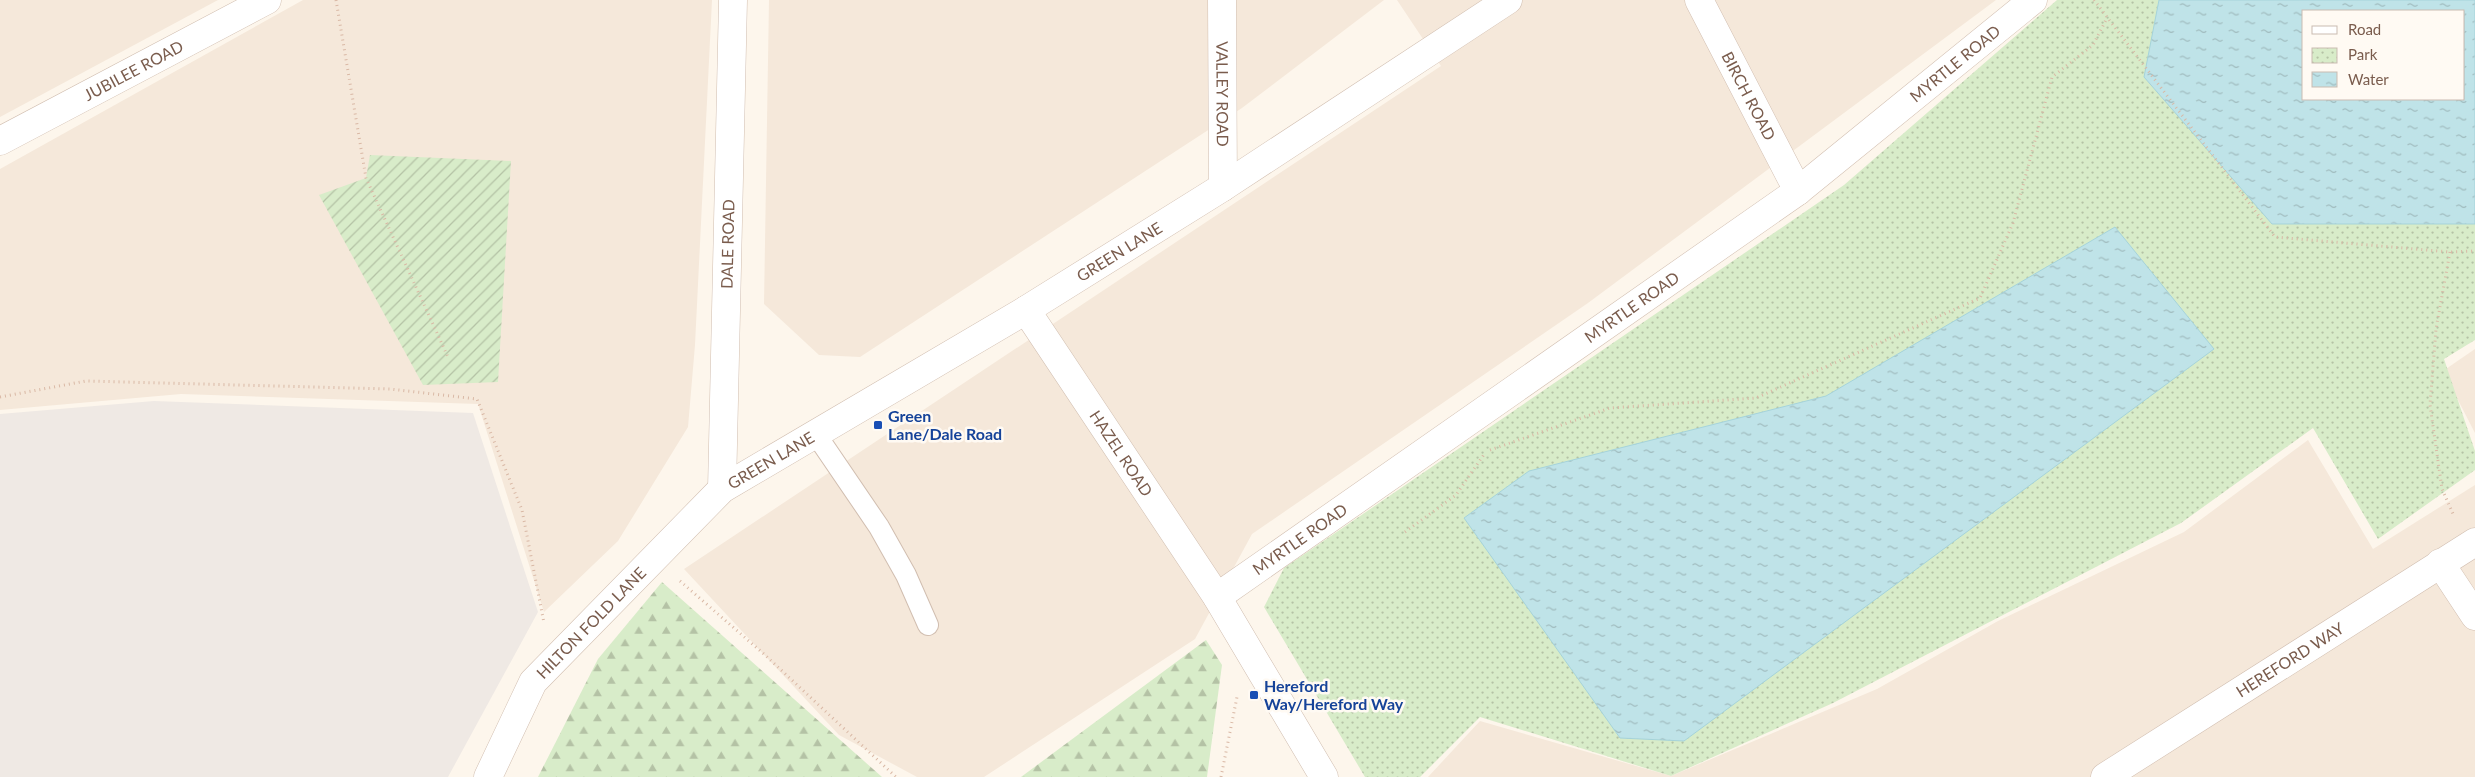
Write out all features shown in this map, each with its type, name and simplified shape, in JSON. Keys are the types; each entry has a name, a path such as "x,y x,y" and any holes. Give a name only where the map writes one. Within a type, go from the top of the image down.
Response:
{"street":[{"name":"JUBILEE ROAD","path":"0,141 267,0"},
{"name":"DALE ROAD","path":"722,489 733,0"},
{"name":"VALLEY ROAD","path":"1222,0 1223,187"},
{"name":"GREEN LANE","path":"722,489 1026,310 1223,187 1508,0"},
{"name":"BIRCH ROAD","path":"1699,0 1798,191"},
{"name":"MYRTLE ROAD","path":"1217,597 1798,191 2033,0"},
{"name":"HAZEL ROAD","path":"1026,310 1217,597"},
{"name":"HILTON FOLD LANE","path":"488,777 534,682 722,489"},
{"name":"HEREFORD WAY","path":"2105,777 2471,544"},
{"path":"2440,564 2475,616"},
{"path":"1217,597 1324,777"}],"lane":[{"path":"816,433 879,527 906,575 928,626"}],"path":[{"path":"336,0 366,178 448,357"},
{"path":"2094,0 2275,237 2450,252 2475,251"},
{"path":"1405,532 1456,495 1487,451 1610,408 1756,398 1980,298 2013,224 2052,77 2093,45 2107,18"},
{"path":"2450,252 2436,329 2430,405 2442,489 2471,544"},
{"path":"0,397 86,381 390,389 477,399 522,510 552,662"},
{"path":"654,558 765,655 896,777"},
{"path":"1221,777 1246,646"}],"shaded area":[{"path":"0,0 218,0 0,117"},
{"path":"303,0 712,0 695,345 688,427 618,541 544,612 478,404 181,394 0,410 0,169"},
{"path":"769,0 1384,0 1242,108 860,357 819,355 764,304"},
{"path":"1397,0 1996,0 1588,303 1252,534 1195,639 984,777 917,777 839,735 684,569 1441,66"},
{"path":"2475,349 2475,433 2443,371"},
{"path":"154,401 473,413 538,612 448,777 0,777 0,414"},
{"path":"2308,440 2373,549 2475,485 2475,777 1428,777 1480,721 1671,776 1877,689 1998,621 2184,532"}],"green space":[{"path":"2057,0 2475,0 2475,340 2444,359 2475,451 2475,470 2378,539 2313,428 2181,523 1833,703 1671,776 1480,717 1420,777 1365,777 1264,607 1284,568 1844,185"},
{"path":"370,155 511,161 498,382 423,385 319,195 366,178"},
{"path":"662,582 882,777 538,777 598,659"},
{"path":"1206,640 1222,665 1207,777 1021,777"}],"water":[{"path":"2159,0 2475,0 2475,224 2272,224 2144,77"},
{"path":"2115,227 2214,349 1684,741 1620,738 1464,518 1529,471 1826,396"}],"place":[{"name":"Green Lane/Dale Road","path":"878,425"},
{"name":"Hereford Way/Hereford Way","path":"1254,695"}]}
